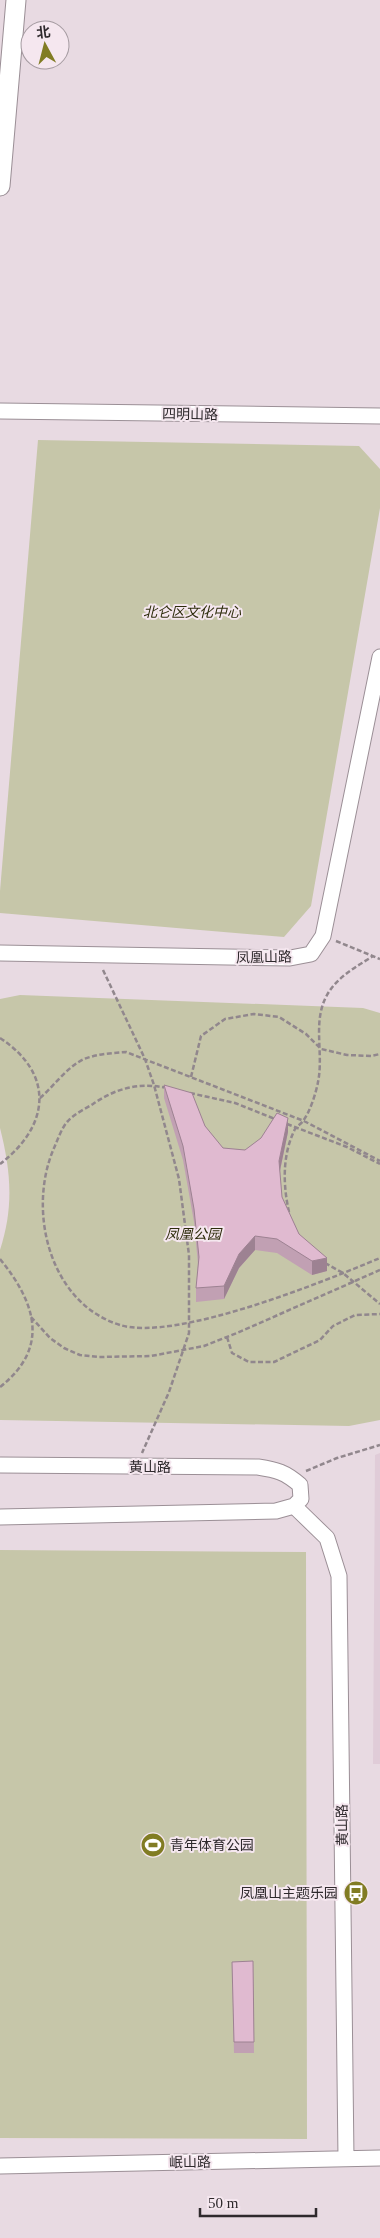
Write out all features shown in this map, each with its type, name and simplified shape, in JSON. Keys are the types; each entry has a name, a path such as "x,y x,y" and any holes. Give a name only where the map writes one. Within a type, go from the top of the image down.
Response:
{"main road":[{"path":"0,186 16,0"}],"street":[{"name":"四明山路","path":"0,411 380,416"},
{"name":"凤凰山路","path":"0,953 290,958 311,954 323,936 380,657"},
{"path":"0,1459 16,1466"},
{"name":"黄山路","path":"0,1466 258,1467 281,1470 292,1478"},
{"path":"0,1517 276,1511 294,1506 301,1499 300,1485 292,1478"},
{"name":"黄山路","path":"294,1506 328,1538 339,1576 346,2158"},
{"name":"岷山路","path":"0,2166 380,2158"}],"path":[{"path":"323,936 380,959"},
{"path":"95,955 145,1059 154,1085 179,1179 189,1255 189,1333 169,1392 136,1467"},
{"path":"291,1218 284,1192 284,1170 296,1128 304,1121 318,1082 320,1048 318,1020 327,996 342,976 373,956"},
{"path":"192,1077 201,1036 225,1019 254,1014 280,1017 306,1034 320,1048 346,1055 371,1056 380,1054"},
{"path":"0,1038 24,1057 36,1076 40,1098 39,1116 22,1143 0,1164"},
{"path":"40,1098 72,1067 84,1059 126,1052 304,1121 380,1162"},
{"path":"172,1089 154,1085 126,1087 105,1096 68,1120 50,1158 43,1190 42,1210 44,1227 58,1268 72,1293 93,1312 120,1325 164,1327 230,1312 343,1273 380,1258"},
{"path":"181,1091 235,1103 380,1162"},
{"path":"0,1259 14,1277 30,1309 34,1333 28,1354 11,1378 0,1387"},
{"path":"324,1262 343,1273 380,1304"},
{"path":"31,1317 50,1338 64,1348 80,1355 99,1358 151,1356 183,1350 227,1337 380,1270"},
{"path":"227,1337 232,1354 249,1362 274,1362 320,1340 333,1326 355,1315 380,1314"},
{"path":"292,1478 337,1458 380,1445"}],"shaded area":[{"path":"380,1453 380,1764 373,1764 375,1455"}],"green space":[{"name":"北仑区文化中心","path":"38,440 359,446 380,469 380,508 311,906 284,937 0,913 0,891"},
{"name":"凤凰公园","path":"20,995 363,1008 380,1013 380,1420 349,1426 0,1420 0,1250 9,1204 9,1174 0,1128 0,999"},
{"name":"青年体育公园","path":"0,1550 306,1552 307,2139 0,2138"}],"building":[{"path":"164,1085 192,1093 205,1126 223,1148 245,1150 261,1138 277,1113 288,1118 279,1161 282,1197 299,1234 327,1258 312,1261 277,1239 255,1236 239,1254 224,1286 196,1288 199,1257 194,1209 183,1146"},
{"path":"253,1961 254,2042 234,2042 232,1962"}],"place":[{"name":"青年体育公园","path":"153,1845"},
{"name":"凤凰山主题乐园","path":"356,1893"}]}
